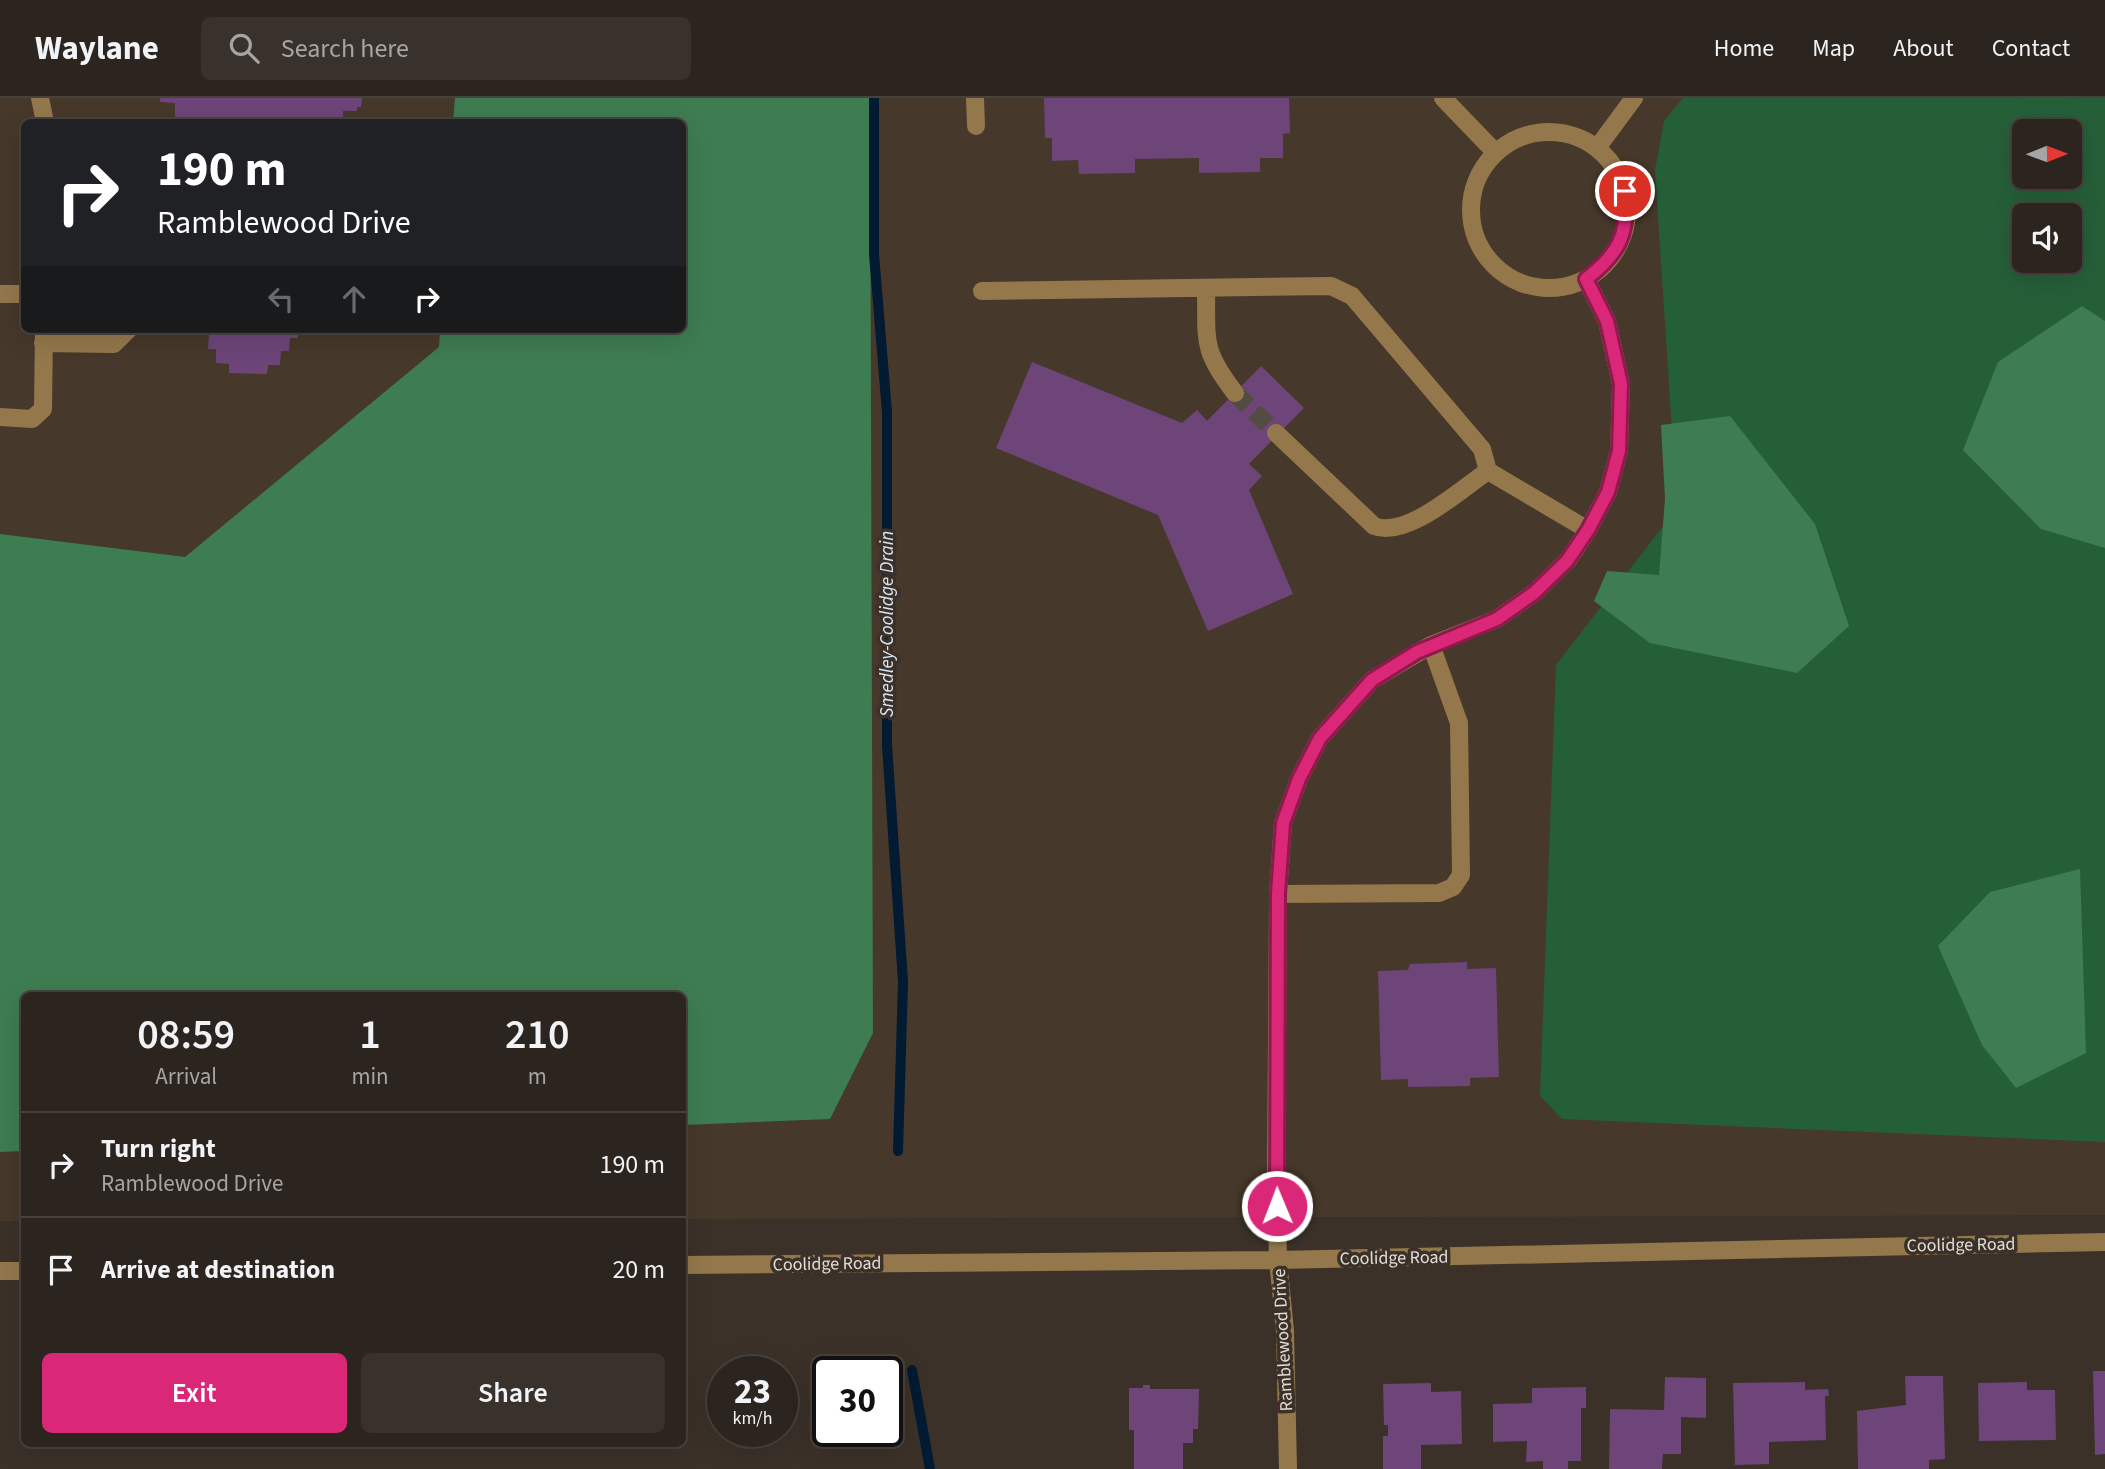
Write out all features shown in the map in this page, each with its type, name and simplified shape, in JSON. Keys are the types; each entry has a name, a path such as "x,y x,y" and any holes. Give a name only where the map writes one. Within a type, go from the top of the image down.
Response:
{"street":[{"path":"40,98 45,119"},
{"path":"975,98 976,126"},
{"path":"1443,98 1495,152"},
{"path":"1597,148 1634,98"},
{"path":"1546,132 1578,137 1597,148 1614,167 1625,191 1627,216 1621,242 1607,263 1586,279 1563,288 1538,288 1513,280 1493,266 1478,245 1471,221 1471,195 1480,172 1495,152 1514,139 1546,132"},
{"name":"Ramblewood Drive","path":"1288,1469 1285,1331 1278,1260 1278,894 1283,823 1299,779 1320,738 1372,680 1431,645 1497,619 1534,593 1567,561 1588,530 1608,492 1619,451 1621,384 1607,321 1586,279"},
{"path":"982,291 1331,286 1352,296 1482,450 1488,471 1588,530"},
{"path":"1206,288 1207,350 1235,393"},
{"path":"0,294 21,294"},
{"path":"0,417 32,419 43,409 43,336 114,344 125,333"},
{"path":"1276,433 1374,526 1382,529 1396,529 1416,520 1488,471"},
{"path":"1278,894 1440,893 1452,887 1461,875 1459,723 1431,645"},
{"name":"Coolidge Road","path":"686,1265 1278,1260 2105,1242"},
{"path":"0,1271 21,1271"}],"shaded area":[{"path":"0,98 2105,98 2105,1215 686,1219 686,992 21,992 21,1221 0,1221"}],"green space":[{"path":"455,98 870,98 873,1033 830,1119 686,1125 686,992 21,992 21,1151 0,1152 0,534 185,557 439,347 440,333 686,333 686,119 453,119"},
{"path":"1683,98 2105,98 2105,1142 1562,1119 1540,1096 1556,665 1677,508 1655,170 1664,121"},
{"path":"2082,306 2105,321 2105,548 2041,529 1963,450 1998,362"},
{"path":"1730,416 1815,524 1849,626 1797,673 1650,643 1594,601 1607,571 1659,575 1665,499 1661,425"},
{"path":"2080,869 2086,1053 2016,1088 1982,1045 1938,946 1990,892"}],"building":[{"path":"160,98 362,98 361,107 357,107 357,111 343,111 343,119 175,119 175,103 160,102"},
{"path":"1044,98 1289,98 1290,133 1283,134 1283,158 1260,158 1260,172 1199,173 1199,158 1135,159 1135,173 1079,174 1078,160 1052,161 1052,138 1045,138"},
{"path":"298,333 298,338 290,338 289,351 281,351 280,365 268,365 267,374 229,373 229,364 216,363 216,349 208,349 209,335 200,335"},
{"path":"1032,362 1182,423 1197,410 1207,421 1261,366 1304,408 1249,464 1262,476 1249,490 1293,594 1208,631 1158,515 996,448"},
{"path":"1467,962 1467,969 1496,968 1499,1077 1470,1078 1470,1086 1408,1087 1408,1079 1381,1080 1378,971 1408,970 1410,964"},
{"path":"2093,1371 2105,1371 2105,1454 2095,1455"},
{"path":"1905,1376 1943,1376 1945,1459 1929,1460 1929,1469 1858,1469 1857,1411 1906,1405"},
{"path":"1665,1377 1706,1378 1706,1418 1681,1417 1681,1454 1663,1454 1662,1469 1609,1469 1610,1409 1664,1410"},
{"path":"1805,1382 1805,1390 1828,1389 1829,1396 1825,1396 1826,1440 1769,1442 1769,1464 1735,1465 1733,1383"},
{"path":"2027,1382 2027,1390 2055,1390 2056,1440 1979,1441 1978,1383"},
{"path":"1431,1383 1431,1392 1461,1391 1462,1444 1421,1445 1421,1469 1383,1469 1383,1436 1388,1436 1388,1425 1384,1425 1383,1384"},
{"path":"1143,1385 1150,1385 1150,1389 1199,1389 1198,1429 1193,1429 1193,1443 1183,1443 1183,1469 1134,1469 1134,1430 1129,1430 1129,1388 1143,1388"},
{"path":"1586,1387 1586,1408 1581,1408 1581,1461 1568,1461 1568,1469 1543,1469 1543,1461 1526,1462 1527,1441 1493,1442 1493,1404 1532,1403 1532,1388"}],"waterway":[{"name":"Smedley-Coolidge Drain","path":"874,98 874,254 887,412 887,745 903,982 898,1151"},
{"name":"Smedley-Coolidge Drain","path":"912,1370 930,1469"}],"tunnel":[{"path":"1235,393 1276,433"}],"route":[{"path":"1277,1206 1278,894 1283,823 1299,779 1320,738 1372,680 1403,659 1431,645 1497,619 1534,593 1567,561 1588,530 1608,492 1619,451 1621,384 1607,321 1586,279 1607,263 1621,242 1627,216 1625,191"}]}
